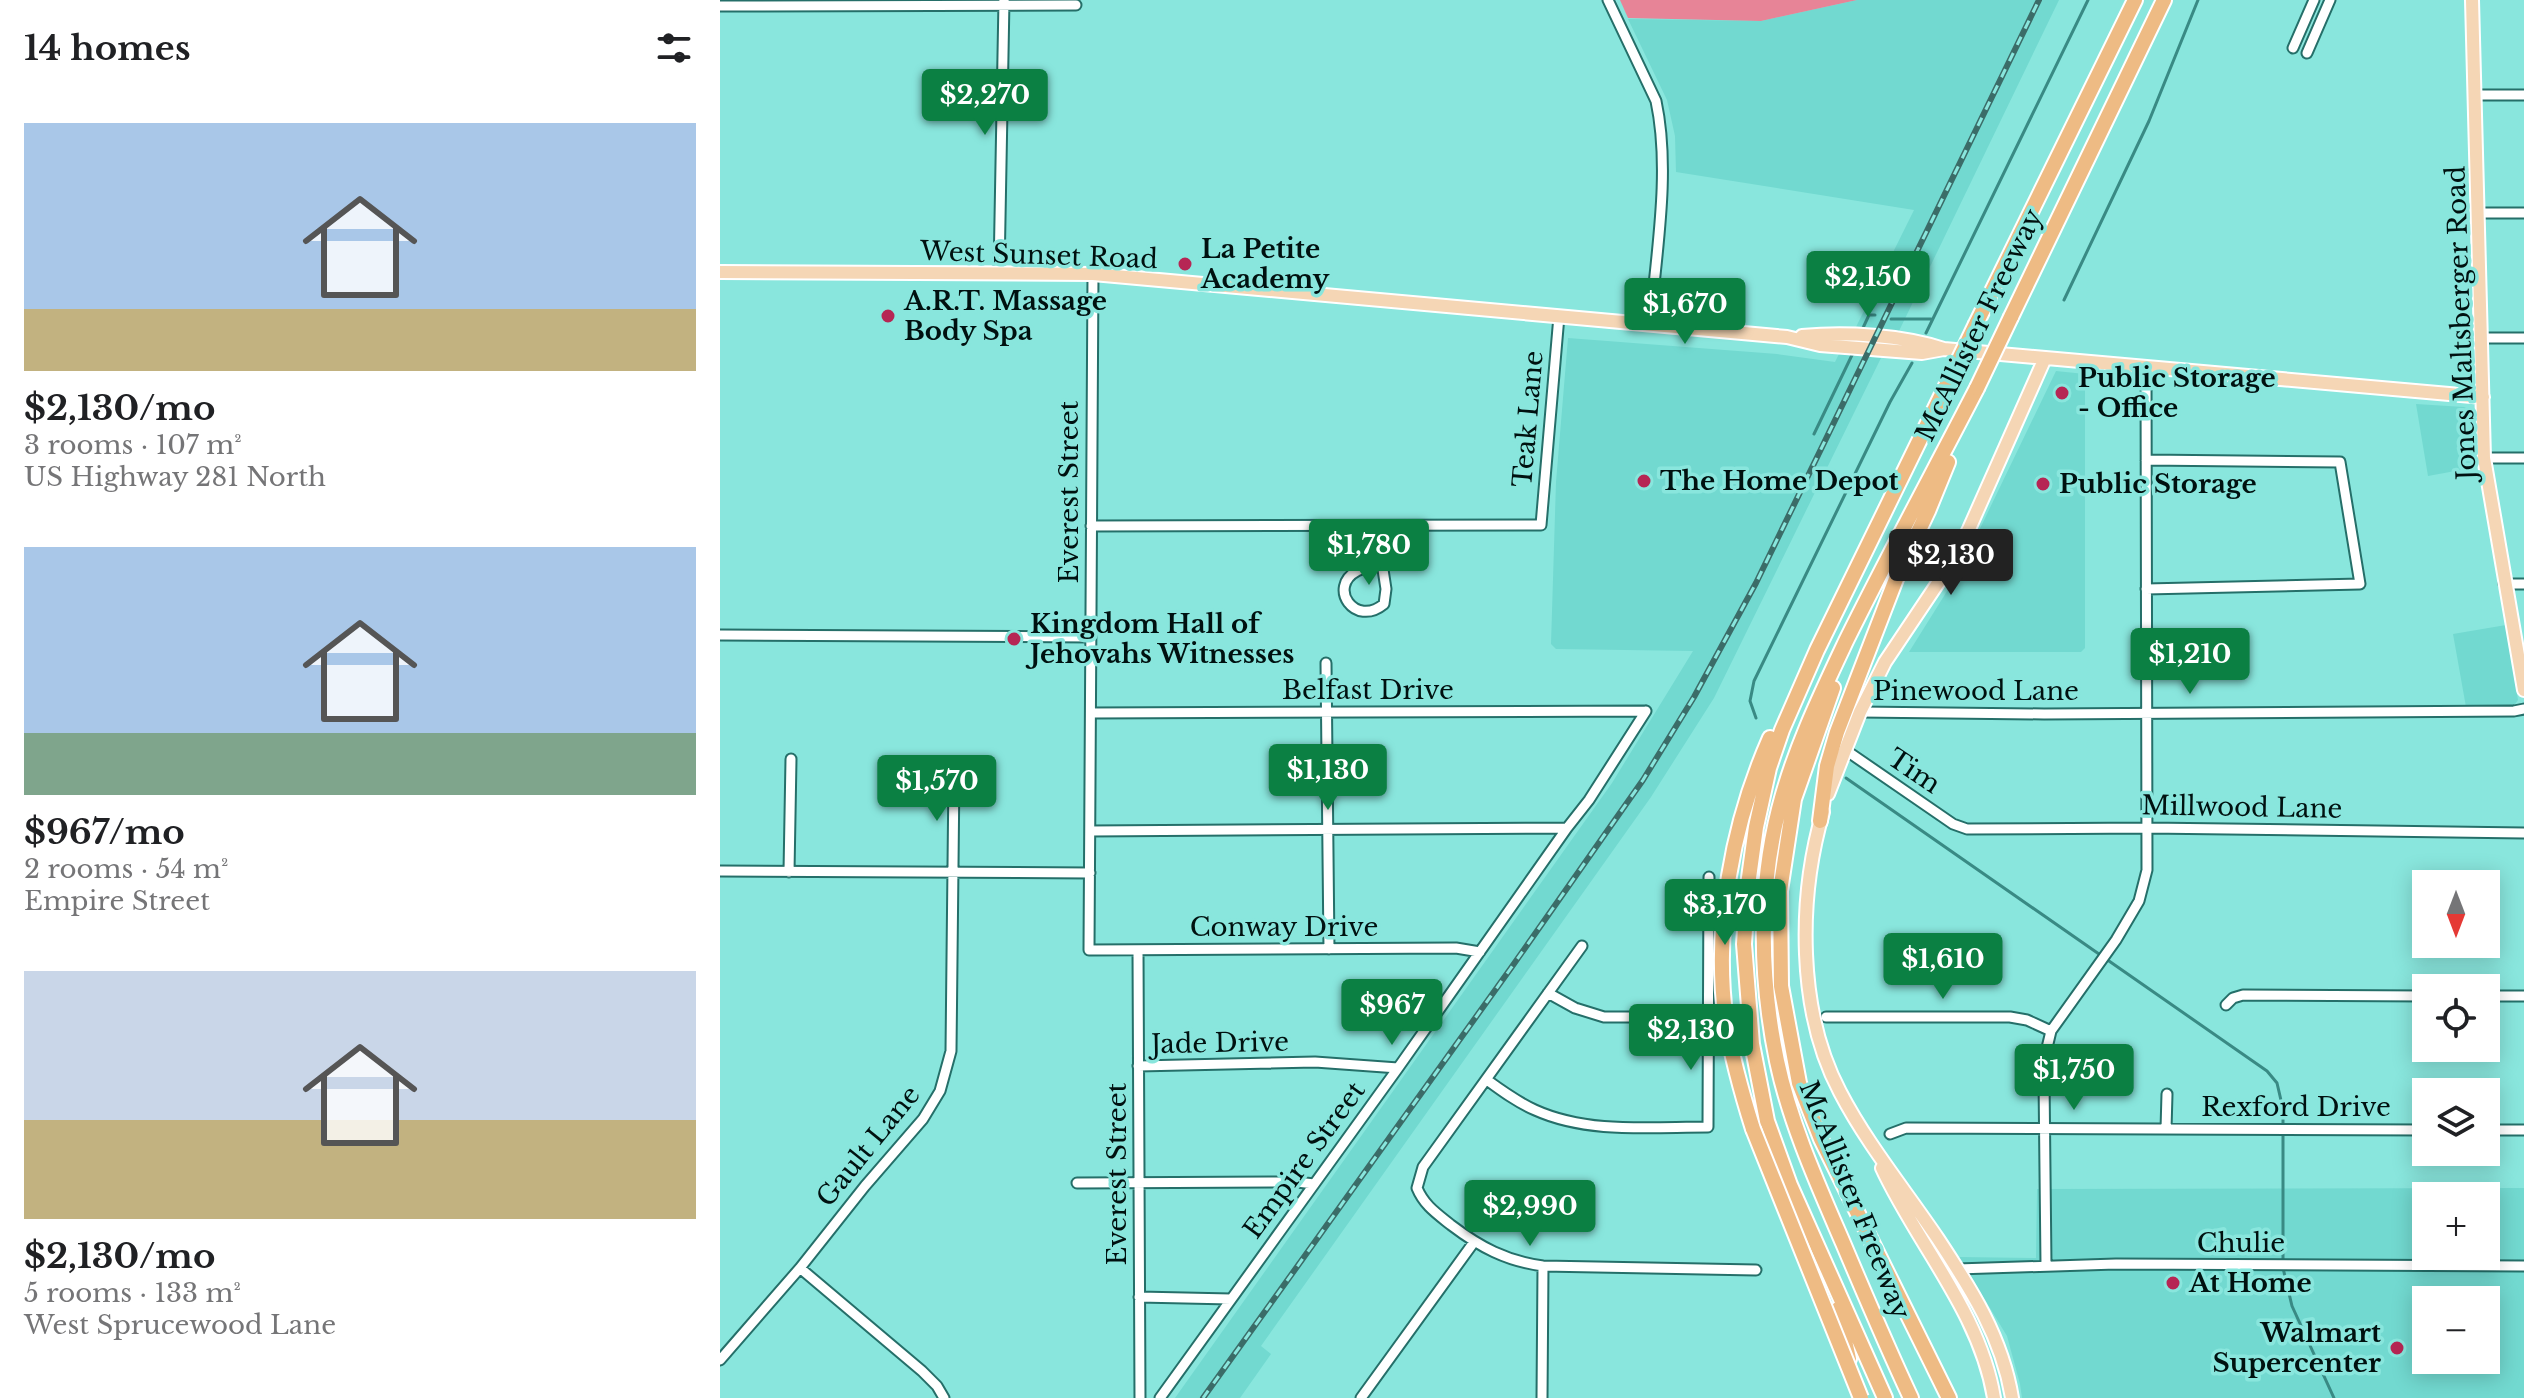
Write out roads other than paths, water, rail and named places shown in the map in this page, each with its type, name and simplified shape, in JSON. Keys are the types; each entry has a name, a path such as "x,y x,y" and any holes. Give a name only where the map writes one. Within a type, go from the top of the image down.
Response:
{"highway":[{"name":"McAllister Freeway","path":"1885,1398 1790,1185 1767,1121 1752,1044 1744,944 1756,827 1769,768 1801,686 2135,0"},
{"name":"McAllister Freeway","path":"1911,1398 1825,1200 1796,1126 1777,1063 1763,954 1765,897 1778,812 1789,773 1819,699 1866,601 1977,388 2166,0"},
{"path":"1820,821 1827,766 1856,676 1928,511 1977,388"},
{"path":"1866,601 1794,799 1780,891 1781,986 1799,1083 1821,1139 1949,1398"},
{"path":"1801,686 1778,722 1753,777 1740,824 1727,895 1722,963 1726,1019 1738,1080 1753,1129 1858,1398"},
{"path":"1827,1266 1858,1398"}],"main road":[{"name":"Jones Maltsberger Road","path":"2472,0 2484,458 2524,690"},
{"name":"West Sunset Road","path":"720,272 1093,274 1787,337 1820,345 1922,353 1944,349 2483,397"},
{"path":"1994,1398 1986,1365 1970,1325 1893,1191 1829,1067 1814,1018 1805,921 1812,857 1820,821 1844,749 1885,662 1954,559 1992,481 2045,358"},
{"path":"1872,1146 1902,1185 1981,1307 1995,1336 2012,1398"}],"street":[{"path":"1608,0 1656,101 1660,119 1664,154 1650,325"},
{"path":"2293,48 2314,0"},
{"path":"2307,53 2330,0"},
{"path":"999,273 1004,3"},
{"path":"720,6 1076,5"},
{"path":"2476,95 2524,95"},
{"path":"2478,213 2524,213"},
{"name":"Everest Street","path":"1089,950 1093,274"},
{"name":"Teak Lane","path":"1385,526 1541,525 1559,316"},
{"path":"2481,338 2524,338"},
{"path":"2046,1265 2044,1079 2051,1031 2116,940 2139,901 2145,884 2148,828 2145,713 2146,367"},
{"path":"2484,458 2524,458"},
{"path":"2146,460 2340,462 2360,584 2146,589"},
{"path":"1091,526 1385,526 1382,563 1386,589 1384,604 1374,610 1354,610 1345,596 1350,578 1356,572 1382,563"},
{"path":"2504,584 2524,584"},
{"path":"720,635 1091,637"},
{"path":"1326,663 1329,949"},
{"name":"Pinewood Lane","path":"1860,712 2524,709"},
{"name":"Belfast Drive","path":"1091,713 1646,711"},
{"name":"Empire Street","path":"1160,1398 1589,800 1646,711"},
{"name":"Tim","path":"1844,749 1959,828"},
{"path":"789,872 791,759"},
{"name":"Gault Lane","path":"720,1360 923,1119 940,1091 951,1051 954,773"},
{"path":"1090,831 1567,828"},
{"name":"Millwood Lane","path":"1959,828 2524,833"},
{"path":"720,871 1090,873"},
{"path":"1487,1080 1537,1111 1575,1123 1708,1127 1709,877"},
{"path":"1582,946 1423,1167 1417,1188 1428,1207 1474,1242 1509,1259 1543,1266 1756,1270"},
{"name":"Conway Drive","path":"1089,950 1456,948 1480,952"},
{"name":"Everest Street","path":"1138,950 1140,1398"},
{"path":"1548,993 1575,1008 1604,1017 1708,1017"},
{"path":"2226,1005 2233,998 2243,995 2412,996"},
{"path":"2500,996 2524,996"},
{"path":"1826,1017 2010,1017 2027,1020 2051,1031"},
{"name":"Jade Drive","path":"1138,1066 1315,1062 1398,1068"},
{"name":"Rexford Drive","path":"2166,1129 2167,1094"},
{"name":"Rexford Drive","path":"1890,1134 1906,1128 2412,1130"},
{"path":"2500,1130 2524,1130"},
{"path":"1077,1183 1314,1184"},
{"path":"1361,1398 1474,1242"},
{"name":"Chulie","path":"1957,1269 2046,1265 2524,1266"},
{"path":"1542,1398 1543,1266"},
{"path":"800,1268 922,1371 944,1398"},
{"path":"1139,1297 1231,1299"}],"waterway":[{"path":"1926,333 2088,0"},
{"path":"2064,300 2149,121 2198,0"},
{"path":"1862,330 1869,315 1875,315"},
{"path":"1891,319 1931,319"},
{"path":"1814,434 1853,353"},
{"path":"1756,718 1750,701 1754,681 1912,363"},
{"path":"1846,778 2267,1071 2277,1083 2283,1109 2283,1261"},
{"path":"2283,1268 2292,1306 2334,1398"}],"railway":[{"path":"1203,1398 1643,780 1694,697 1756,583 2039,0"}],"place":[{"name":"La Petite Academy","path":"1185,264"},
{"name":"A.R.T. Massage Body Spa","path":"888,316"},
{"name":"Public Storage - Office","path":"2062,393"},
{"name":"The Home Depot","path":"1644,481"},
{"name":"Public Storage","path":"2043,484"},
{"name":"Kingdom Hall of Jehovahs Witnesses","path":"1014,639"},
{"name":"At Home","path":"2173,1283"},
{"name":"Walmart Supercenter","path":"2397,1348"}]}
